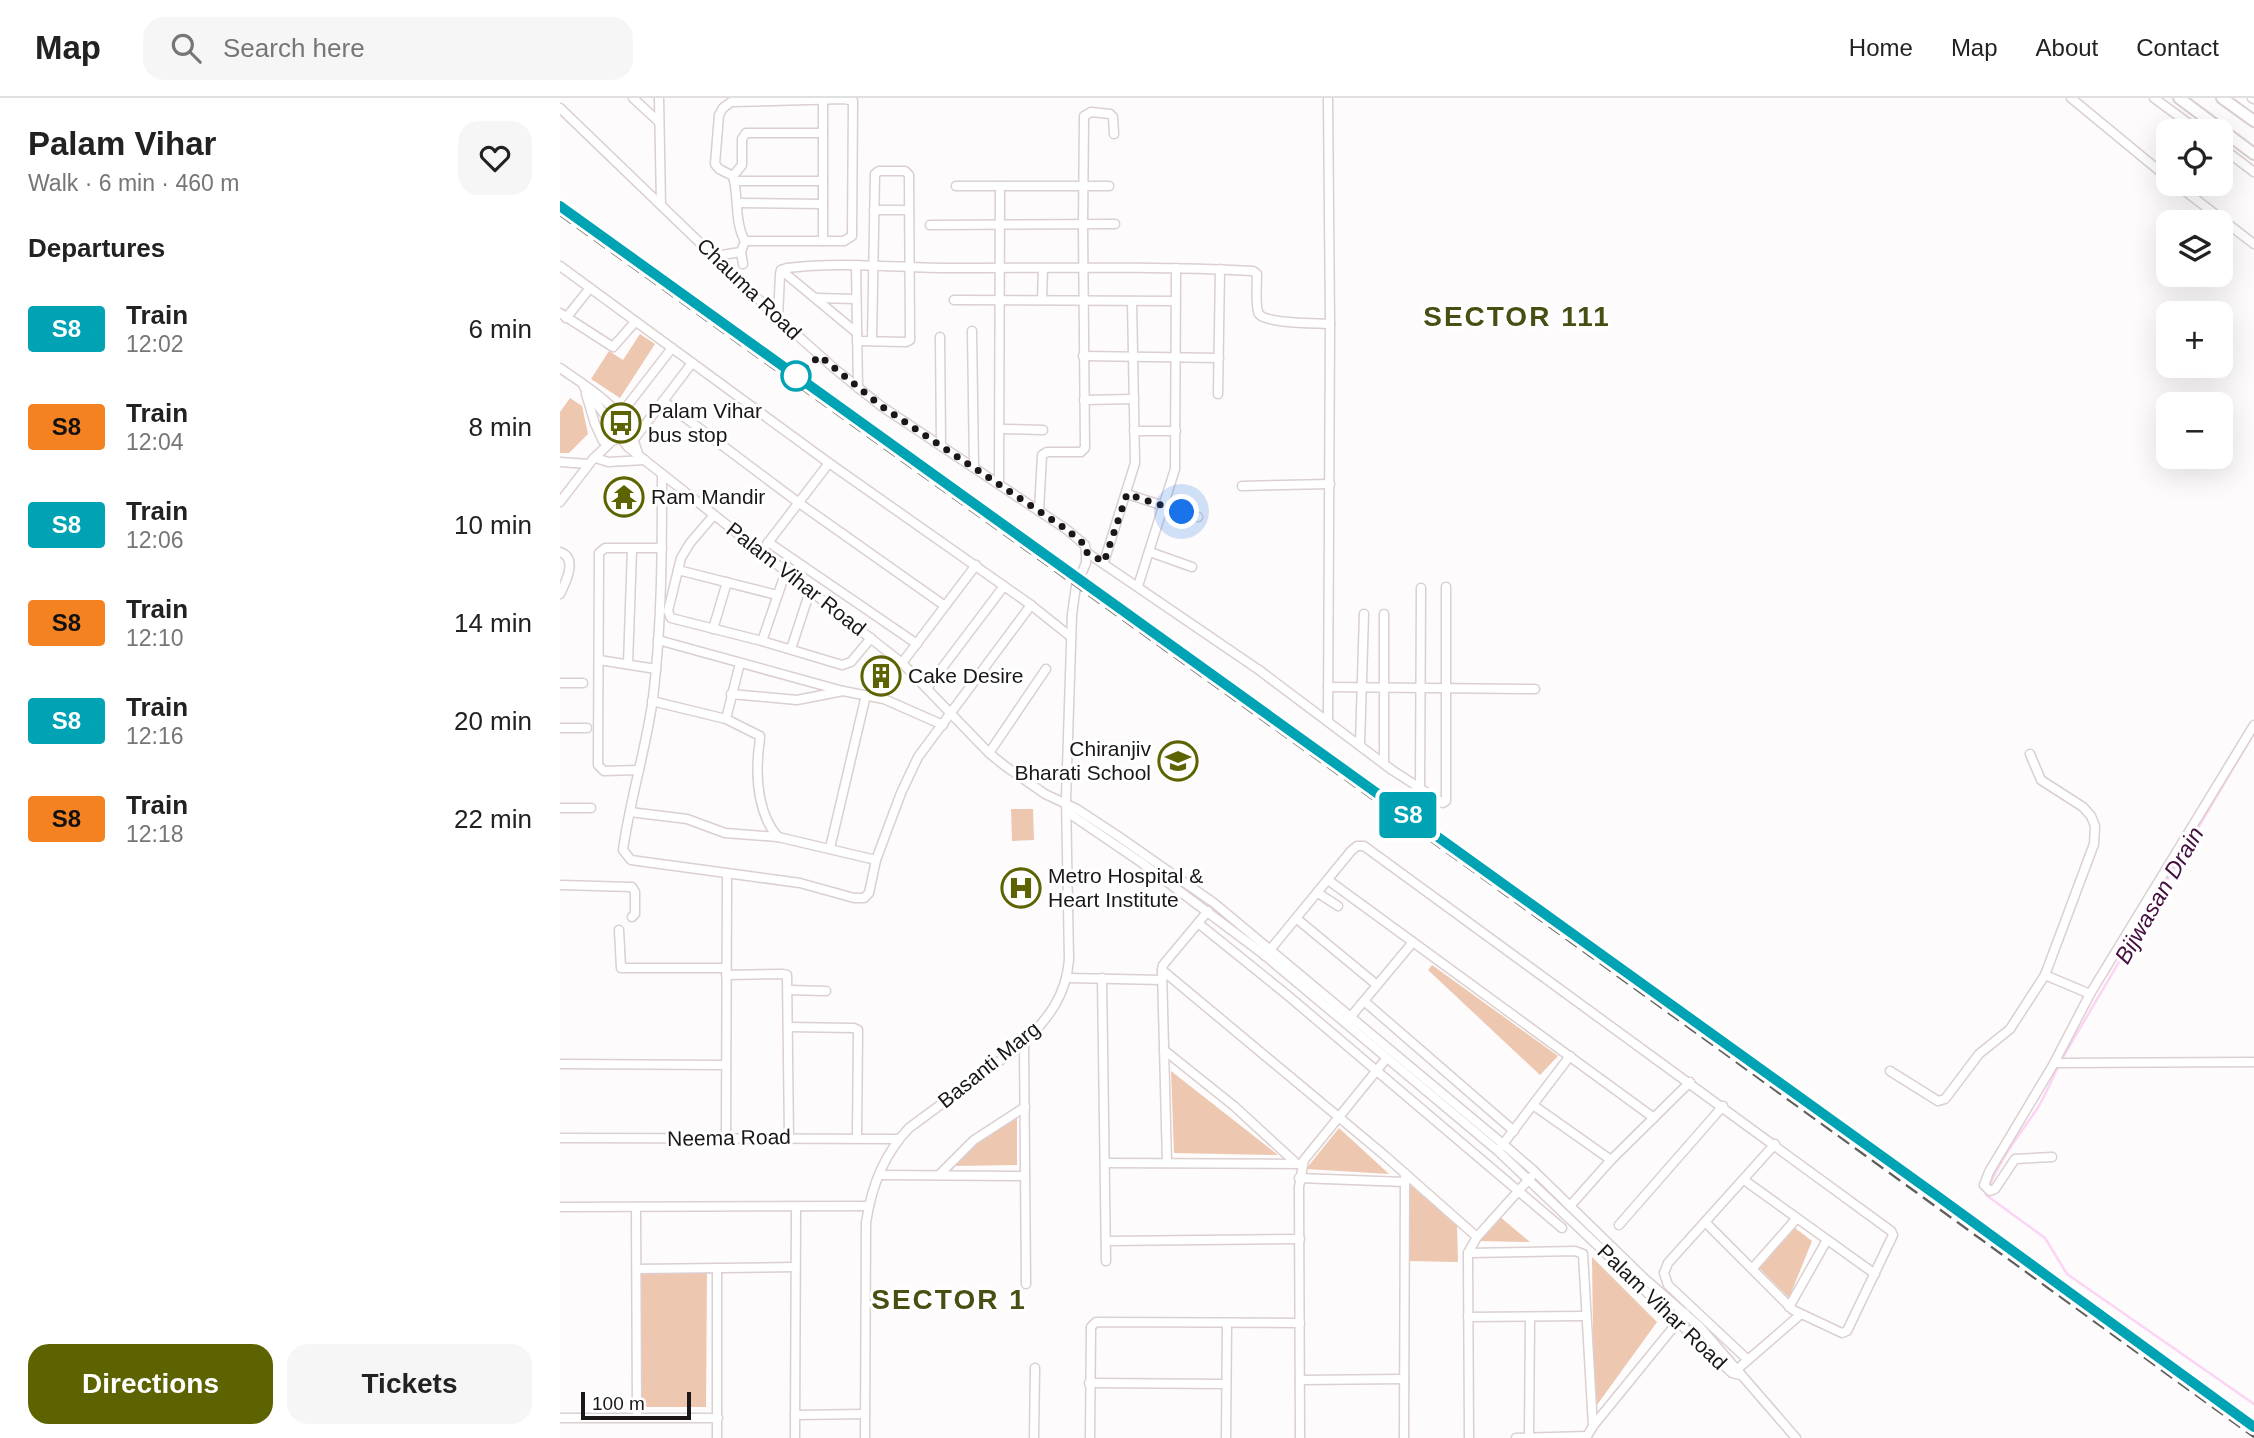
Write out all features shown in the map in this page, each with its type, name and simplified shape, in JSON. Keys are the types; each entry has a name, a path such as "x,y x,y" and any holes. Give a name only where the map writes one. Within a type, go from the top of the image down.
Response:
{"highway":[{"path":"2179,98 2254,155"},
{"path":"2222,98 2254,121"}],"street":[{"path":"633,98 659,122"},
{"path":"1328,98 1328,720"},
{"path":"2071,98 2156,167"},
{"path":"2154,98 2183,119"},
{"path":"661,99 661,205"},
{"path":"823,99 823,241"},
{"path":"744,241 848,240 854,231 854,103 849,99 823,99 727,104 719,115 717,126 715,164 719,169 733,179 823,181"},
{"name":"Chauma Road","path":"560,108 778,318 858,388 1040,511 1075,536 1085,545 1086,552 1104,562 1442,803 1445,803 1447,689"},
{"path":"1040,511 1040,457 1047,452 1084,451 1084,116 1091,112 1110,114 1113,117 1114,134"},
{"path":"743,264 741,252 744,241 740,232 733,179 742,165 742,139 746,133 823,133"},
{"path":"2233,156 2254,172"},
{"path":"782,270 857,337 872,341 910,340 909,175 905,171 878,171 875,174 872,341"},
{"path":"956,186 1109,186"},
{"path":"1000,186 998,300 1003,439"},
{"path":"2192,196 2254,244"},
{"path":"738,203 823,204"},
{"path":"874,210 909,210"},
{"path":"930,225 1115,224"},
{"path":"715,256 741,252"},
{"path":"856,265 858,388"},
{"path":"782,270 793,267 872,265 1176,268 1256,272 1257,308 1263,316 1278,321 1330,324"},
{"path":"560,266 829,463 976,565 1071,637"},
{"path":"1042,300 1043,268"},
{"path":"1138,586 1165,508 1175,469 1176,268"},
{"path":"1218,394 1220,269"},
{"path":"778,318 782,270"},
{"path":"590,288 563,315 613,347 635,322"},
{"path":"815,299 856,299"},
{"path":"954,300 1175,301"},
{"path":"1104,562 1135,463 1132,301"},
{"path":"972,331 974,467"},
{"path":"940,337 941,446"},
{"path":"560,502 612,434 620,415 672,348"},
{"path":"1083,356 1219,358"},
{"path":"631,443 692,363"},
{"path":"560,368 605,400 620,415 631,443 642,457 608,462 560,462"},
{"path":"583,385 595,424 631,443"},
{"path":"583,385 612,434"},
{"path":"1084,400 1134,399"},
{"path":"663,401 799,503 945,606"},
{"path":"1002,425 1043,430"},
{"path":"999,483 1002,425"},
{"path":"1135,430 1176,431"},
{"name":"Palam Vihar Road","path":"642,457 902,663 989,753 1024,780 1066,806 1077,809 1213,903 1347,1021 1570,1206 1645,1279 1685,1313 1736,1372"},
{"path":"760,552 829,463"},
{"path":"662,474 662,548 656,669 623,850 631,860 800,883 854,898 864,898 869,893 876,860 909,773 918,757 1031,605"},
{"path":"1242,486 1330,484"},
{"path":"1127,494 1198,517"},
{"path":"714,515 685,550 668,616 846,664 871,638"},
{"path":"768,542 917,644"},
{"path":"639,769 604,771 599,767 599,554 605,548 662,548"},
{"path":"628,664 632,549"},
{"path":"560,552 569,558 570,566 560,594"},
{"name":"Basanti Marg","path":"865,1438 866,1237 869,1206 879,1175 899,1139 909,1128 1024,1043 1056,1007 1068,978 1066,806 1071,637 1073,597 1086,564 1086,552"},
{"path":"1150,552 1192,567"},
{"path":"902,663 976,565"},
{"path":"678,570 777,595"},
{"path":"762,640 786,571"},
{"path":"713,629 727,582"},
{"path":"927,688 1004,586"},
{"path":"1446,587 1447,689"},
{"path":"1420,789 1421,588"},
{"path":"791,649 810,591"},
{"path":"1360,744 1364,614"},
{"path":"1384,614 1384,762"},
{"path":"658,640 895,703 943,725"},
{"path":"599,660 656,669"},
{"path":"726,719 740,663"},
{"path":"989,753 1046,669"},
{"path":"560,683 583,683"},
{"path":"1328,687 1535,689"},
{"path":"732,694 785,701 806,700 843,691"},
{"path":"830,848 866,695"},
{"path":"652,701 726,719 760,736 758,771 763,811 778,837"},
{"path":"2052,1157 2015,1159 1997,1188 1989,1190 1983,1183 2054,1063 2090,994 2254,724"},
{"path":"560,728 586,728"},
{"path":"1890,1071 1938,1101 1945,1099 1979,1054 2010,1029 2045,975 2090,854 2095,826 2083,807 2041,780 2030,754"},
{"name":"Palam Vihar Road","path":"1066,806 1073,816 1268,953"},
{"path":"560,808 591,808"},
{"path":"630,812 687,819 725,833 778,837 876,860"},
{"path":"1268,953 1354,848 1361,845 1368,848 1775,1144 1891,1231 1893,1239 1845,1332 1839,1332 1789,1307 1705,1222"},
{"path":"726,1138 727,874"},
{"path":"1328,880 1654,1118"},
{"path":"560,885 632,887 635,892 635,914 632,917"},
{"path":"1318,893 1338,906"},
{"path":"1167,1163 1163,965 1208,911"},
{"path":"1297,919 1377,985"},
{"path":"1198,923 1519,1189 1562,1228"},
{"path":"619,930 621,968 783,974 788,978 789,1138"},
{"path":"1347,1021 1413,942"},
{"path":"1068,978 1162,975 1338,1116 1405,1178 1476,1237"},
{"path":"2045,975 2090,994"},
{"path":"1102,978 1106,1261"},
{"path":"788,990 826,991"},
{"path":"1364,1001 1514,1131"},
{"name":"Palam Vihar Road","path":"1347,1021 1386,1059 1500,1148"},
{"path":"789,1027 858,1030 857,1137"},
{"path":"1024,1043 1026,1284"},
{"path":"1164,1050 1299,1163"},
{"path":"1500,1148 1570,1056"},
{"path":"1300,1438 1299,1163 1386,1059"},
{"path":"2054,1063 2254,1062"},
{"path":"560,1064 725,1065"},
{"path":"1570,1206 1611,1160 1690,1082"},
{"path":"1533,1105 1611,1160"},
{"path":"939,1175 974,1140 1025,1107"},
{"path":"1619,1225 1723,1107"},
{"name":"Neema Road","path":"560,1138 899,1139"},
{"path":"1748,1360 1665,1279 1665,1268 1775,1144"},
{"path":"1105,1163 1299,1163"},
{"path":"879,1175 1025,1176"},
{"path":"1469,1438 1468,1253 1476,1237 1532,1176"},
{"name":"Palam Vihar Road","path":"1532,1176 1677,1322 1736,1372"},
{"path":"1299,1178 1405,1178"},
{"path":"1404,1438 1405,1178"},
{"path":"1744,1180 1875,1274"},
{"path":"560,1207 869,1206"},
{"path":"636,1207 638,1417"},
{"path":"795,1438 796,1207"},
{"path":"1752,1269 1797,1218"},
{"path":"1106,1241 1300,1239"},
{"path":"1789,1307 1827,1240"},
{"path":"1468,1253 1579,1252 1584,1258 1592,1426"},
{"path":"637,1269 795,1267"},
{"path":"717,1268 717,1438"},
{"path":"1516,1438 1586,1437 1592,1426 1685,1313"},
{"path":"1796,1438 1736,1372 1801,1314"},
{"path":"1468,1317 1586,1316"},
{"path":"1529,1436 1530,1317"},
{"path":"1090,1438 1091,1327 1096,1322 1300,1323"},
{"path":"1226,1438 1227,1323"},
{"path":"1034,1438 1035,1368"},
{"path":"1300,1380 1404,1379"},
{"path":"1090,1383 1226,1384"},
{"path":"795,1415 865,1414"},
{"path":"560,1418 718,1418"}],"shaded area":[{"path":"640,334 655,344 620,398 591,379 609,351 623,360"},
{"path":"570,398 582,406 588,434 569,453 560,453 560,412"},
{"path":"1011,809 1033,809 1034,840 1012,841"},
{"path":"1432,965 1558,1056 1540,1075 1428,970"},
{"path":"1171,1071 1278,1155 1174,1153"},
{"path":"1017,1118 1017,1165 954,1166 982,1138"},
{"path":"1339,1128 1389,1174 1306,1169"},
{"path":"1409,1184 1457,1225 1458,1262 1408,1261"},
{"path":"1499,1216 1530,1242 1479,1241"},
{"path":"1795,1228 1812,1241 1789,1298 1759,1268"},
{"path":"1592,1257 1657,1322 1594,1409"},
{"path":"639,1269 707,1269 706,1407 639,1407"}],"waterway":[{"name":"Bijwasan Drain","path":"2063,1057 2254,733"},
{"name":"Bijwasan Drain","path":"2057,1069 2037,1109 2002,1161 1986,1195 2045,1238 2067,1274 2254,1404"}],"railway":[{"path":"560,215 2254,1437"}],"train":[{"name":"S8","path":"560,206 1936,1195 2254,1427"}],"place":[{"name":"Palam Vihar bus stop","path":"621,423"},
{"name":"Ram Mandir","path":"624,497"},
{"name":"Cake Desire","path":"881,676"},
{"name":"Chiranjiv Bharati School","path":"1178,761"},
{"name":"Metro Hospital & Heart Institute","path":"1021,888"}],"district":[{"name":"SECTOR 111","path":"1517,316"},
{"name":"SECTOR 1","path":"949,1299"}],"route":[{"path":"796,376 820,356 881,406 1066,529 1085,545 1086,552 1104,562 1127,494 1182,512"}]}
